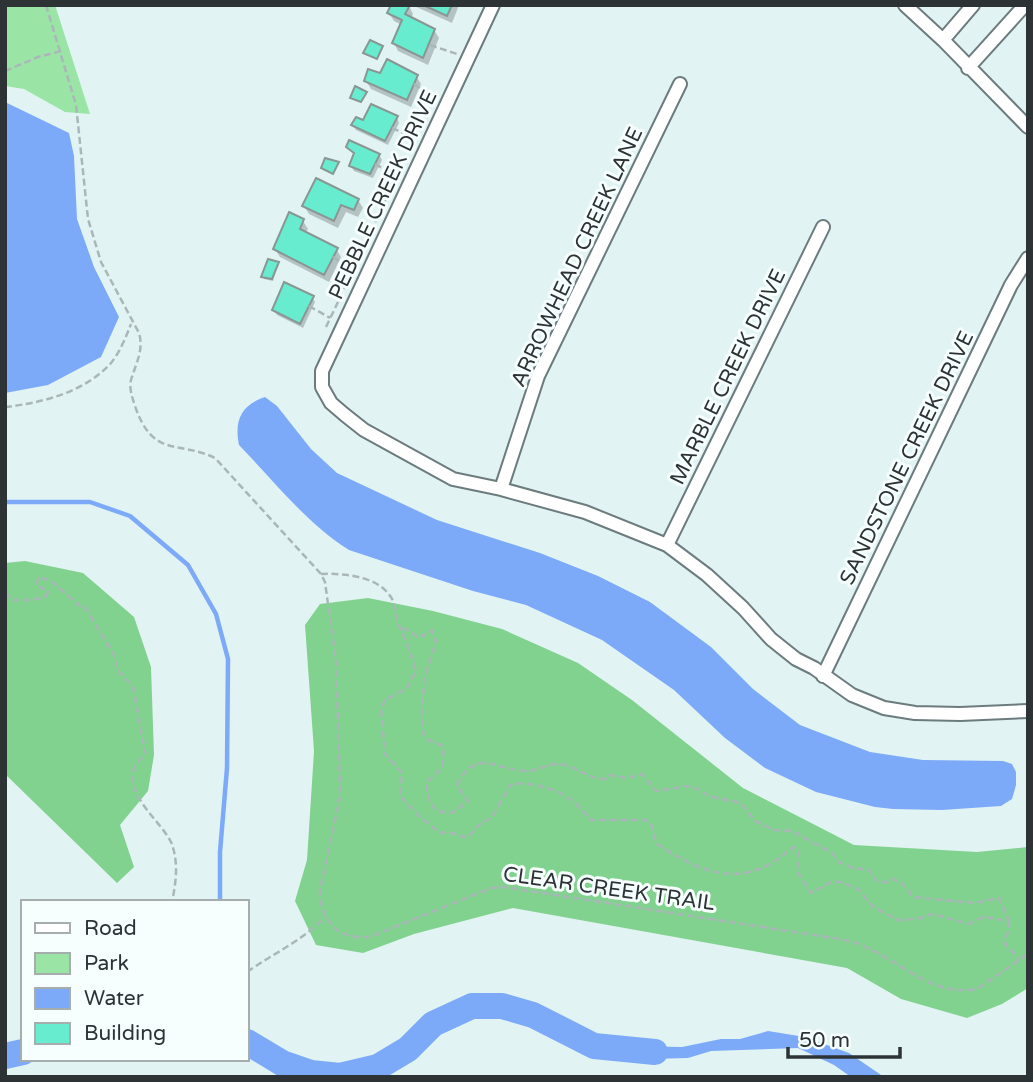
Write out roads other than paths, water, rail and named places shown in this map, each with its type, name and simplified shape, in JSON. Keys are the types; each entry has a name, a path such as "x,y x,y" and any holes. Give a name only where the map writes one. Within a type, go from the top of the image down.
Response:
{"street":[{"name":"PEBBLE CREEK DRIVE","path":"493,5 322,371 322,387 331,403 364,430 453,479 501,488"},
{"path":"905,5 1028,127"},
{"path":"943,40 973,5"},
{"path":"968,68 1025,5"},
{"name":"ARROWHEAD CREEK LANE","path":"501,488 538,376 680,84"},
{"name":"MARBLE CREEK DRIVE","path":"667,545 823,227"},
{"name":"SANDSTONE CREEK DRIVE","path":"823,676 1011,285 1028,258"},
{"path":"501,488 585,512 667,545 707,575 743,608 771,639 796,659 852,695 884,708 915,713 1028,711"}],"water":[{"path":"5,102 69,133 74,156 77,219 94,267 119,317 101,357 48,385 5,393"},
{"path":"265,397 277,406 311,449 337,473 437,520 540,553 598,576 650,602 711,647 753,689 800,725 870,752 923,760 1003,761 1012,764 1016,772 1016,785 1012,799 1001,806 942,810 893,809 816,792 765,768 725,738 674,690 602,640 526,605 473,591 349,550 291,501 239,445 238,428 241,415 250,404"},
{"path":"768,1031 805,1037 849,1053 884,1077 851,1077 834,1065 798,1048 711,1051 688,1058 650,1059 620,1055 622,1046 682,1047 721,1039 740,1039"}],"waterway":[{"path":"5,502 90,502 130,516 188,565 216,614 228,659 227,768 220,852 220,900"},
{"path":"248,1043 282,1063 311,1073 340,1076 378,1067 408,1049 433,1024 472,1006 502,1006 533,1015 594,1046 655,1052"},
{"path":"5,1056 21,1052"}]}
